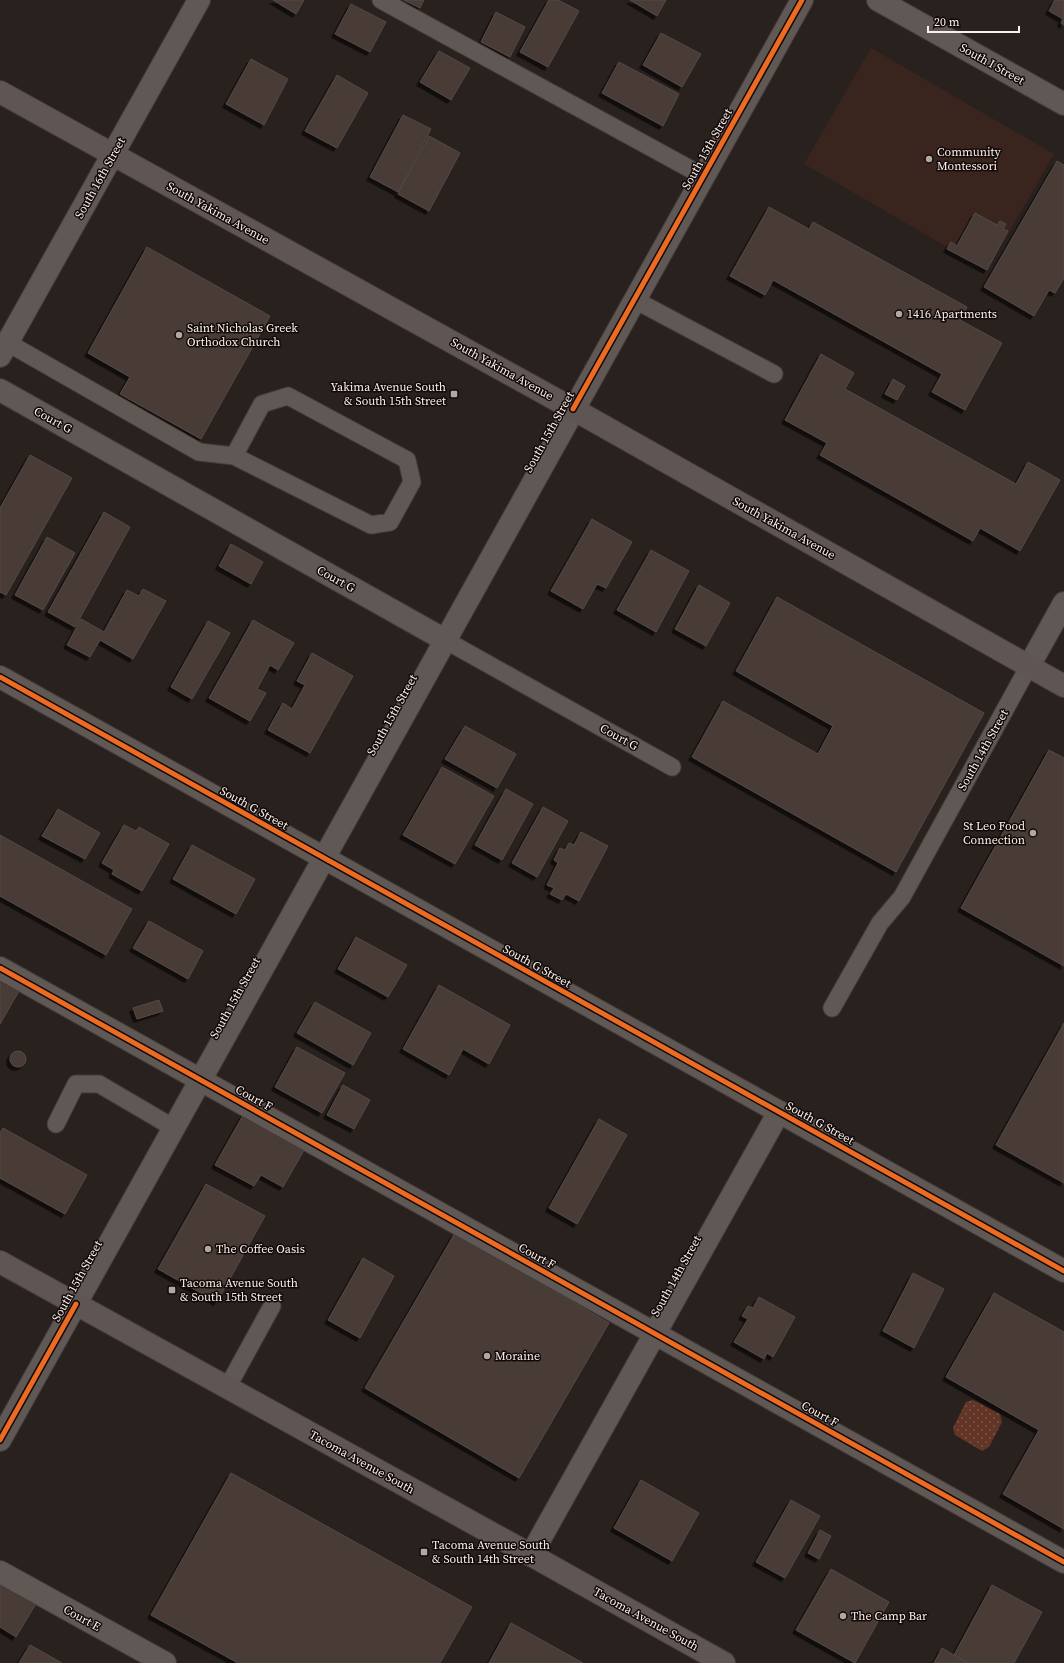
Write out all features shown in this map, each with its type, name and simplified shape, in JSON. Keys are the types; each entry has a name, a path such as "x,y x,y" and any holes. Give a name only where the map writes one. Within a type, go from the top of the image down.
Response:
{"main road":[{"name":"South Yakima Avenue","path":"0,92 574,409 1064,686"},
{"name":"Tacoma Avenue South","path":"0,1262 724,1663"}],"street":[{"name":"South 16th Street","path":"4,350 199,0"},
{"name":"South 15th Street","path":"0,1440 802,0"},
{"name":"South I Street","path":"878,0 1064,104"},
{"name":"Court G","path":"0,390 445,640"},
{"name":"South 14th Street","path":"1029,666 1064,603"},
{"name":"South G Street","path":"0,677 1064,1271"},
{"name":"Court F","path":"0,968 1064,1562"},
{"name":"South 14th Street","path":"531,1555 779,1112"},
{"name":"Court E","path":"0,1572 165,1663"}],"lane":[{"path":"381,0 703,176"},
{"path":"635,300 774,374"},
{"path":"4,350 199,452 234,456 371,525 390,522 412,482 407,460 288,396 262,404 234,456"},
{"name":"Court G","path":"445,640 672,767"},
{"name":"South 14th Street","path":"832,1008 880,923 902,897 1029,666"},
{"path":"56,1124 76,1084 99,1084 174,1128"},
{"path":"227,1388 272,1306"}],"shaded area":[{"name":"Community Montessori","path":"871,48 1054,154 987,270 804,164"},
{"path":"973,1400 1000,1414 1002,1422 989,1447 982,1451 955,1435 953,1428 966,1402"}],"building":[{"path":"273,0 304,0 296,14"},
{"path":"404,0 424,0 420,8"},
{"path":"549,0 558,0 579,11 548,67 520,52"},
{"path":"630,0 666,0 657,16"},
{"path":"1055,0 1064,0 1064,25 1061,23 1063,19 1049,11"},
{"path":"351,4 386,22 370,52 335,34"},
{"path":"496,12 525,27 510,57 481,42"},
{"path":"661,33 701,54 682,87 643,65"},
{"path":"439,51 470,68 451,100 420,82"},
{"path":"251,59 288,79 264,125 226,104"},
{"path":"619,62 679,94 663,126 602,93"},
{"path":"337,75 368,93 337,148 305,131"},
{"path":"403,115 431,129 398,192 370,177"},
{"path":"429,136 460,153 429,211 398,194"},
{"path":"1057,161 1064,165 1064,278 1055,293 1049,290 1034,316 984,287"},
{"name":"1416 Apartments","path":"769,207 809,229 813,222 967,307 960,320 1002,343 965,410 932,392 942,374 773,280 765,295 730,276"},
{"path":"975,213 997,225 1000,221 1006,224 1003,229 1008,231 987,270 947,249 951,242 957,246"},
{"name":"Saint Nicholas Greek Orthodox Church","path":"147,247 270,316 201,439 120,394 130,377 88,353"},
{"path":"821,354 854,373 845,389 1016,484 1028,462 1060,480 1020,551 980,528 973,541 820,455 827,443 785,420"},
{"path":"893,379 905,386 897,400 885,394"},
{"path":"30,455 72,478 6,595 0,592 0,508"},
{"path":"104,512 130,527 75,627 48,612"},
{"path":"592,519 632,542 606,588 597,584 583,609 551,591"},
{"path":"47,537 75,553 43,610 15,595"},
{"path":"231,544 263,562 251,584 219,566"},
{"path":"651,550 689,571 656,632 617,610"},
{"path":"699,585 730,603 706,646 675,629"},
{"path":"143,589 166,601 133,659 100,640 90,657 67,645 81,619 104,632 127,590 139,596"},
{"path":"777,597 984,713 896,872 692,757 723,701 818,754 833,726 736,671"},
{"path":"253,620 294,643 278,670 270,665 257,689 266,693 250,721 209,698"},
{"path":"208,621 230,633 192,699 171,687"},
{"path":"312,653 353,676 310,753 268,730 283,703 292,709 305,685 297,681"},
{"path":"465,726 516,754 497,788 445,759"},
{"name":"St Leo Food Connection","path":"1049,750 1064,758 1064,966 961,908"},
{"path":"442,767 494,796 455,864 403,835"},
{"path":"506,789 533,804 502,860 475,845"},
{"path":"543,807 568,821 537,877 512,863"},
{"path":"58,809 100,833 85,859 42,836"},
{"path":"124,825 136,831 139,827 169,844 142,891 112,874 114,870 102,863"},
{"path":"581,832 608,846 579,901 566,894 562,900 550,894 554,888 547,885 558,863 554,860 560,848 565,850 569,843 574,845"},
{"path":"0,835 132,909 106,955 0,896"},
{"path":"192,845 255,879 236,914 173,879"},
{"path":"149,921 203,951 188,979 133,948"},
{"path":"356,937 407,965 388,997 338,969"},
{"path":"0,980 19,991 0,1024"},
{"path":"439,985 510,1025 489,1064 463,1049 449,1075 403,1049"},
{"path":"159,1000 163,1011 137,1019 133,1008"},
{"path":"315,1002 371,1033 353,1065 297,1033"},
{"path":"1064,1023 1064,1183 996,1145"},
{"path":"297,1047 345,1073 322,1113 275,1087"},
{"path":"18,1051 24,1053 26,1059 24,1065 18,1067 12,1065 10,1059 12,1053"},
{"path":"343,1085 370,1100 354,1129 327,1115"},
{"path":"246,1110 307,1145 283,1187 261,1175 254,1186 215,1165"},
{"path":"599,1119 627,1135 577,1224 549,1208"},
{"path":"3,1128 87,1175 65,1214 0,1178 0,1133"},
{"name":"The Coffee Oasis","path":"206,1184 265,1216 217,1302 158,1269"},
{"name":"Moraine","path":"455,1233 609,1323 519,1478 365,1388"},
{"path":"363,1258 394,1276 360,1338 328,1320"},
{"path":"913,1273 944,1289 914,1348 883,1331"},
{"path":"994,1293 1064,1332 1064,1529 1003,1494 1039,1430 946,1377"},
{"path":"759,1297 795,1317 773,1357 767,1353 764,1359 734,1342 748,1319 742,1316 748,1306 753,1308"},
{"path":"231,1473 472,1607 440,1663 238,1663 151,1615"},
{"path":"641,1480 699,1513 672,1561 614,1528"},
{"path":"791,1500 820,1516 785,1578 756,1562"},
{"path":"820,1530 831,1536 819,1559 808,1553"},
{"name":"The Camp Bar","path":"831,1569 889,1602 855,1663 796,1630"},
{"path":"0,1580 37,1602 16,1637 0,1627"},
{"path":"992,1585 1042,1612 1014,1663 968,1663 954,1655"},
{"path":"511,1623 583,1663 489,1663"},
{"path":"30,1645 62,1663 19,1663"},
{"path":"942,1648 954,1655 968,1663 934,1663"}],"cycle path":[{"path":"573,409 802,0"},
{"path":"0,677 1064,1271"},
{"path":"0,968 1064,1562"},
{"path":"0,1440 76,1304"}],"place":[{"name":"Community Montessori","path":"929,159"},
{"name":"1416 Apartments","path":"899,314"},
{"name":"Saint Nicholas Greek Orthodox Church","path":"179,335"},
{"name":"Yakima Avenue South & South 15th Street","path":"454,394"},
{"name":"St Leo Food Connection","path":"1033,833"},
{"name":"The Coffee Oasis","path":"208,1249"},
{"name":"Tacoma Avenue South & South 15th Street","path":"172,1290"},
{"name":"Moraine","path":"487,1356"},
{"name":"Tacoma Avenue South & South 14th Street","path":"424,1552"},
{"name":"The Camp Bar","path":"843,1616"}]}
